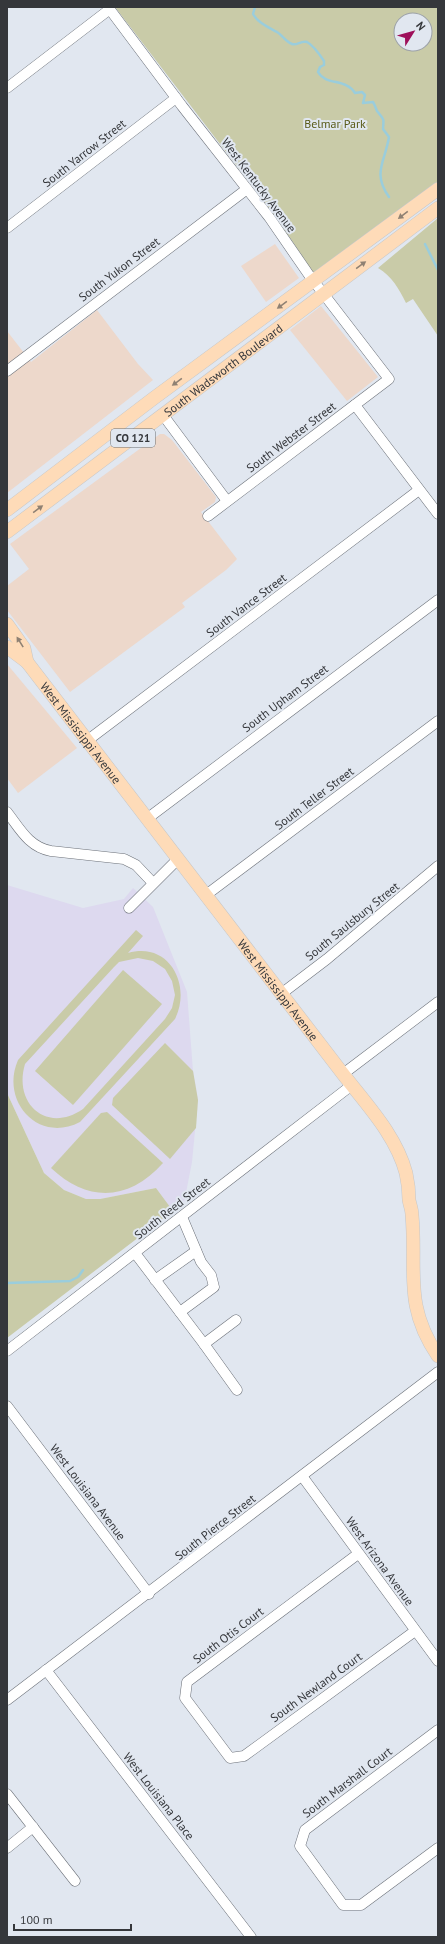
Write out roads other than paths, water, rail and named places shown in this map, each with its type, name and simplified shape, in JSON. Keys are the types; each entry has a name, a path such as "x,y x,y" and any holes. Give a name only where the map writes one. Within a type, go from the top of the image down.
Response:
{"main road":[{"name":"South Wadsworth Boulevard","path":"7,510 438,189"},
{"name":"South Wadsworth Boulevard","path":"7,532 438,208"},
{"path":"70,486 68,479 70,475 93,454 117,427"},
{"name":"West Mississippi Avenue","path":"7,624 24,648 27,662"},
{"name":"West Mississippi Avenue","path":"7,647 27,662 88,740 352,1085 390,1137 406,1172 412,1215 412,1276 414,1299 426,1334 438,1356"}],"street":[{"path":"7,88 109,8"},
{"name":"West Kentucky Avenue","path":"109,8 176,98 269,217 314,282 389,379"},
{"name":"South Yarrow Street","path":"7,228 176,98"},
{"name":"South Yukon Street","path":"7,371 247,189"},
{"name":"South Webster Street","path":"208,516 389,379"},
{"path":"355,405 438,514"},
{"path":"163,415 227,501"},
{"name":"South Vance Street","path":"88,740 419,490"},
{"name":"South Upham Street","path":"148,818 438,600"},
{"name":"South Teller Street","path":"206,896 438,721"},
{"path":"7,812 26,838 40,848 51,851 124,858 140,869 153,883"},
{"path":"129,908 178,859"},
{"name":"South Saulsbury Street","path":"281,994 327,959 438,866"},
{"path":"343,1074 438,1002"},
{"name":"South Reed Street","path":"7,1350 352,1085"},
{"path":"180,1312 214,1287 211,1275 201,1262 182,1217"},
{"path":"155,1280 196,1251"},
{"path":"135,1253 237,1390"},
{"path":"204,1344 236,1320"},
{"name":"South Pierce Street","path":"7,1700 149,1594 438,1372"},
{"name":"West Louisiana Avenue","path":"7,1406 149,1594"},
{"name":"West Arizona Avenue","path":"302,1476 438,1661"},
{"name":"South Otis Court","path":"230,1758 185,1698 187,1682 358,1554"},
{"name":"South Newland Court","path":"230,1758 244,1756 415,1631"},
{"name":"West Louisiana Place","path":"46,1670 251,1937"},
{"name":"South Marshall Court","path":"438,1730 305,1830 300,1846 343,1905 361,1905 438,1848"},
{"path":"7,1794 75,1881"},
{"path":"7,1848 33,1827"}],"waterway":[{"path":"255,7 253,14 258,20 279,33 288,42 294,44 307,42 314,48 324,61 324,65 320,67 318,72 322,76 331,81 347,85 355,93 362,92 365,95 363,103 373,102 383,119 383,129 389,137 380,174 384,189 389,197"},
{"path":"425,244 438,270"},
{"path":"7,1283 70,1281 78,1277 83,1270"}],"park label":[{"name":"Belmar Park","path":"335,123"}]}
